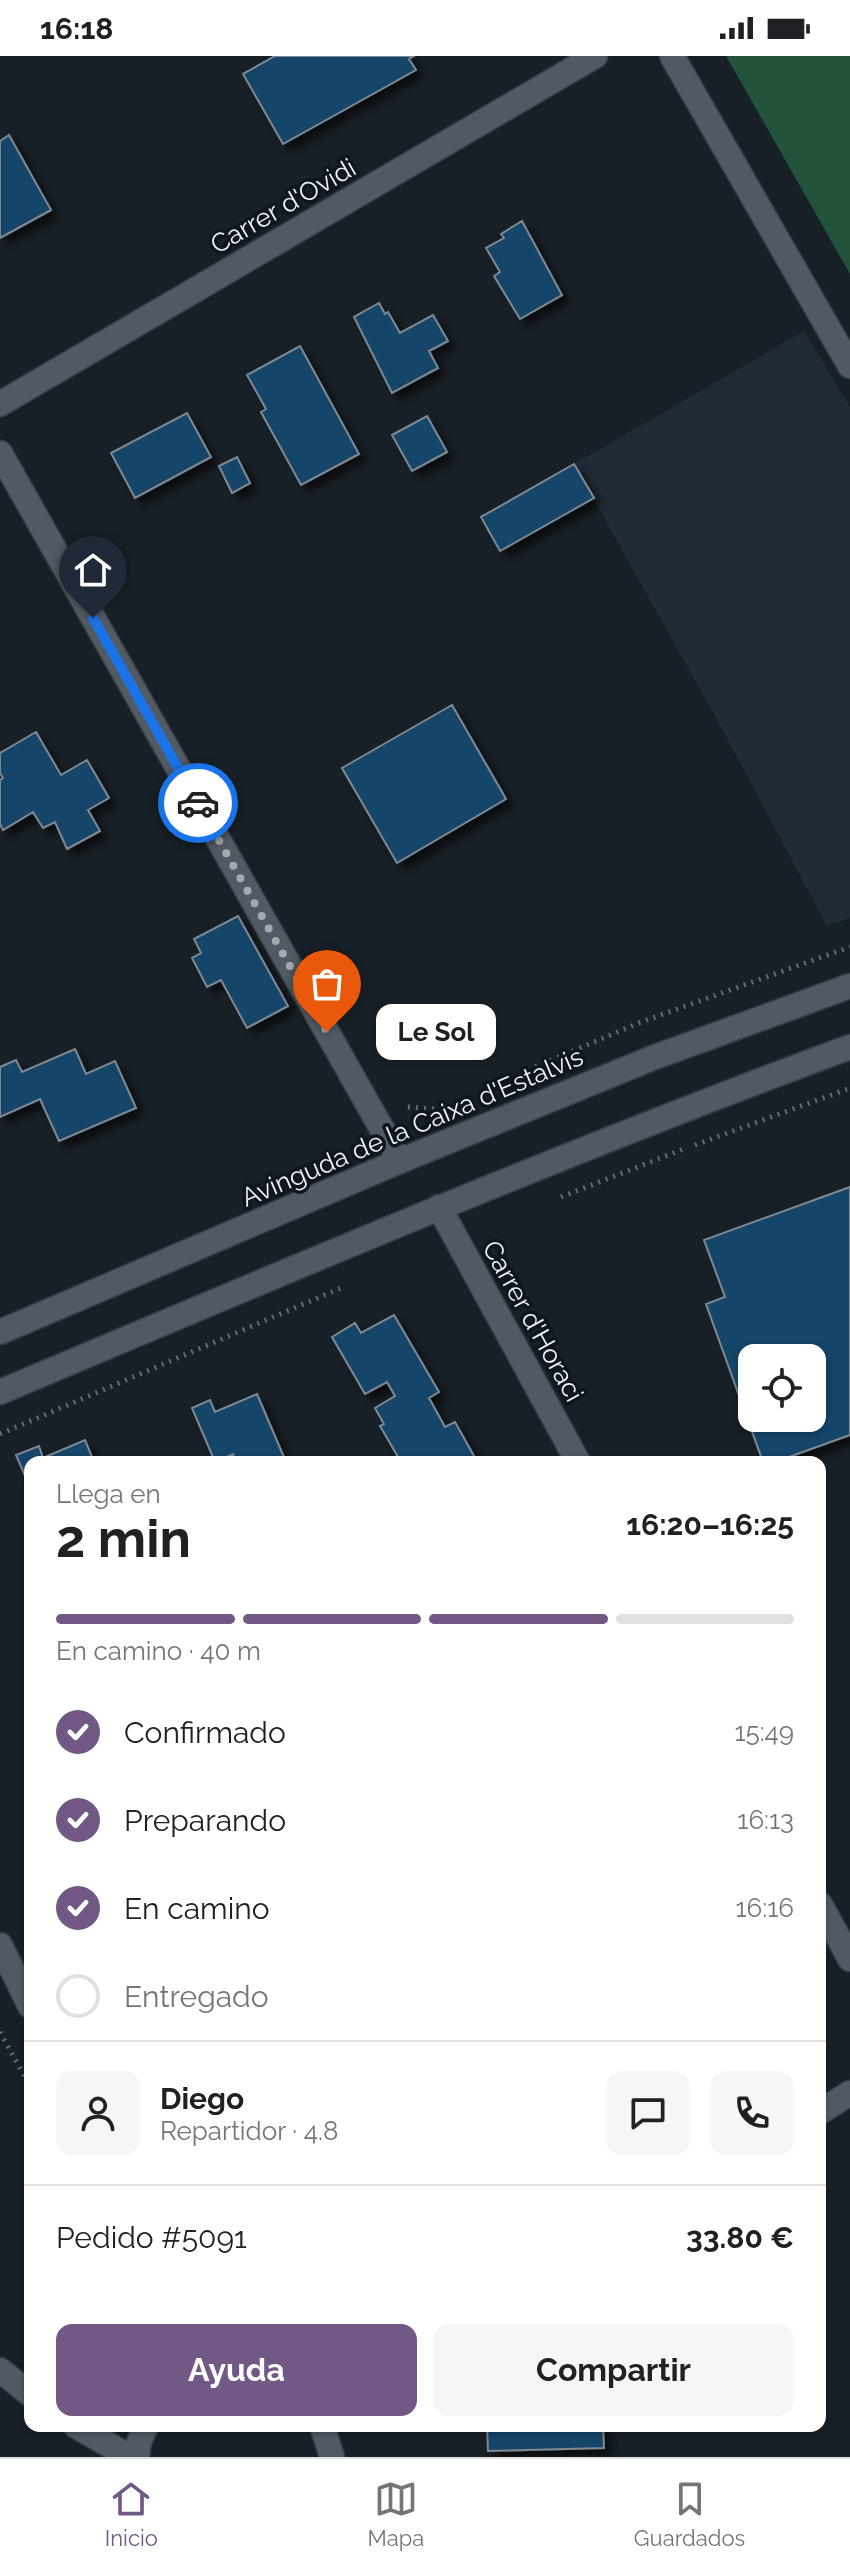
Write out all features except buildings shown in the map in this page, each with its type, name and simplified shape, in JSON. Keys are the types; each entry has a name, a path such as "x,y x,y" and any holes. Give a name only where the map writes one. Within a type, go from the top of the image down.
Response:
{"street":[{"name":"Carrer d'Ovidi","path":"0,404 595,56"},
{"path":"672,56 850,366"},
{"path":"0,453 400,1161"},
{"name":"Avinguda de la Caixa d'Estalvis","path":"0,1332 400,1161 655,1057 850,986"},
{"path":"0,1392 675,1111 850,1047"},
{"name":"Carrer d'Horaci","path":"439,1207 575,1456"},
{"path":"826,1915 850,1959"},
{"path":"0,1945 24,1994"},
{"path":"826,2108 850,2093"},
{"path":"0,2370 24,2389"},
{"path":"86,2432 130,2457"},
{"path":"137,2457 143,2432"},
{"path":"324,2432 332,2457"}],"path":[{"path":"549,1202 850,1088"},
{"path":"0,1434 350,1284"},
{"path":"0,2032 24,2075"}],"shaded area":[{"path":"804,331 850,407 850,918 827,926 720,725 574,464"}],"green space":[{"path":"726,56 850,56 850,274"}],"way so far":[{"path":"198,803 327,1032"}],"place":[{"name":"Le Sol","path":"327,1032"}],"route":[{"path":"93,618 198,803"}]}
